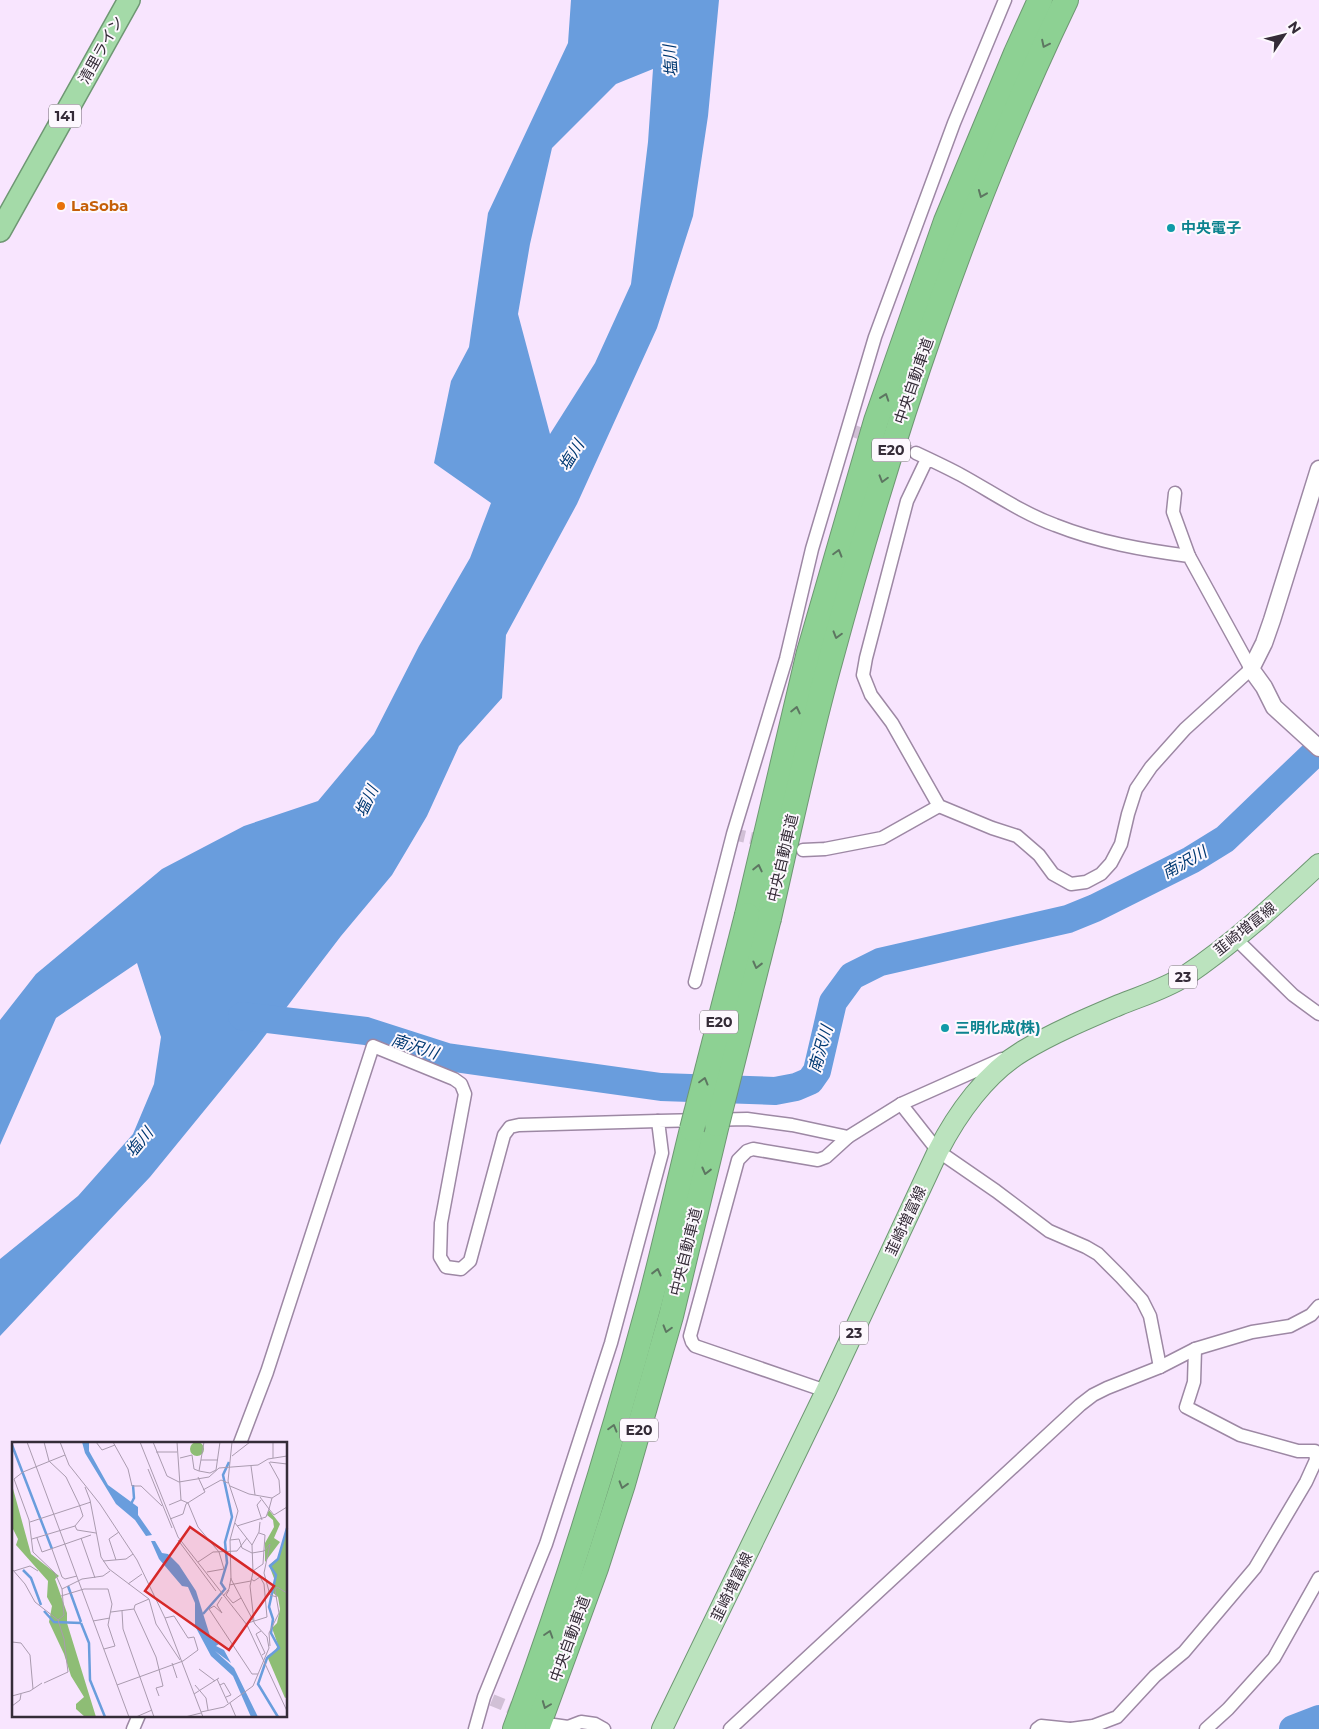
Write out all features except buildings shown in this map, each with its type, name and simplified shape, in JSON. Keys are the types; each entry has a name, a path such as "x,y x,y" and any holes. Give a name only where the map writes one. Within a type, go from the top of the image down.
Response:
{"highway":[{"name":"清里ライン","path":"0,231 128,0"},
{"name":"中央自動車道","path":"546,1727 623,1484 671,1316 717,1124 809,652 876,422 946,221 1040,0"},
{"name":"中央自動車道","path":"515,1729 544,1650 581,1537 650,1301 692,1128 758,916 830,659 896,434 966,230 1036,62 1066,0"}],"main road":[{"name":"韮崎増富線","path":"662,1729 826,1391 938,1151 953,1123 971,1099 1001,1067 1022,1051 1088,1018 1184,976 1235,938 1282,899 1319,864"}],"street":[{"path":"695,982 733,834 786,659 812,549 875,337 954,123 1005,0"},
{"path":"1189,556 1137,549 1100,540 1055,525 922,456 902,518 863,675 871,695 892,723 939,806 992,828 1017,836 1038,855 1053,874 1071,884 1086,882 1101,874 1111,863 1121,844 1136,789 1151,767 1185,729 1251,669 1264,643 1272,620 1319,469"},
{"path":"1175,493 1173,512 1189,556 1251,669 1264,686 1274,707 1319,748"},
{"path":"803,850 882,838 939,806"},
{"path":"1235,938 1293,995 1319,1014"},
{"path":"240,1442 267,1372 374,1046 454,1079 461,1084 465,1094 441,1224 440,1257 446,1267 461,1269 470,1261 504,1135 510,1128 519,1124 748,1119 792,1125 848,1137"},
{"path":"826,1391 695,1346 692,1342 690,1336 738,1160 747,1151 754,1149 818,1160 826,1157 848,1137 901,1104 1022,1051"},
{"path":"901,1104 938,1151 996,1190 1049,1231 1086,1246 1098,1254 1121,1277 1142,1300 1150,1316 1160,1367"},
{"path":"475,1729 546,1544 611,1343 662,1152 658,1122"},
{"path":"730,1729 1093,1395 1160,1367 1195,1349 1252,1332 1290,1326 1311,1315 1319,1306"},
{"path":"1038,1729 1041,1726 1070,1729 1093,1726 1117,1717 1154,1676 1184,1652 1256,1568 1306,1482 1316,1460 1315,1451 1298,1451 1240,1435 1186,1407 1194,1382 1195,1349"},
{"path":"1206,1729 1228,1709 1274,1658 1319,1578"},
{"path":"133,1729 139,1716"},
{"path":"546,1727 568,1727 581,1722 595,1724 604,1729"}],"water":[{"name":"塩川","path":"571,0 719,0 708,116 693,216 657,328 577,504 506,635 502,698 459,746 427,816 392,875 341,936 257,1046 150,1177 0,1336 0,1259 78,1196 133,1134 154,1084 161,1037 137,963 56,1018 0,1145 0,1020 36,974 162,869 244,826 318,801 374,734 419,646 470,558 491,503 434,463 451,381 469,347 488,213 568,43","holes":["653,69 648,142 631,284 595,363 550,434 518,314 530,244 552,148 616,84"]}],"waterway":[{"name":"南沢川","path":"242,1016 366,1031 447,1057 661,1087 775,1091 796,1087 810,1081 817,1071 833,1002 852,976 880,962 1068,919 1095,908 1191,860 1225,839 1319,749"},
{"path":"1293,1729 1319,1719"}],"tunnel":[{"path":"848,429 916,453"},
{"path":"733,834 769,842"},
{"path":"492,1700 526,1714"}],"place":[{"name":"LaSoba","path":"61,206"},
{"name":"中央電子","path":"1171,228"},
{"name":"三明化成(株)","path":"945,1028"}]}
